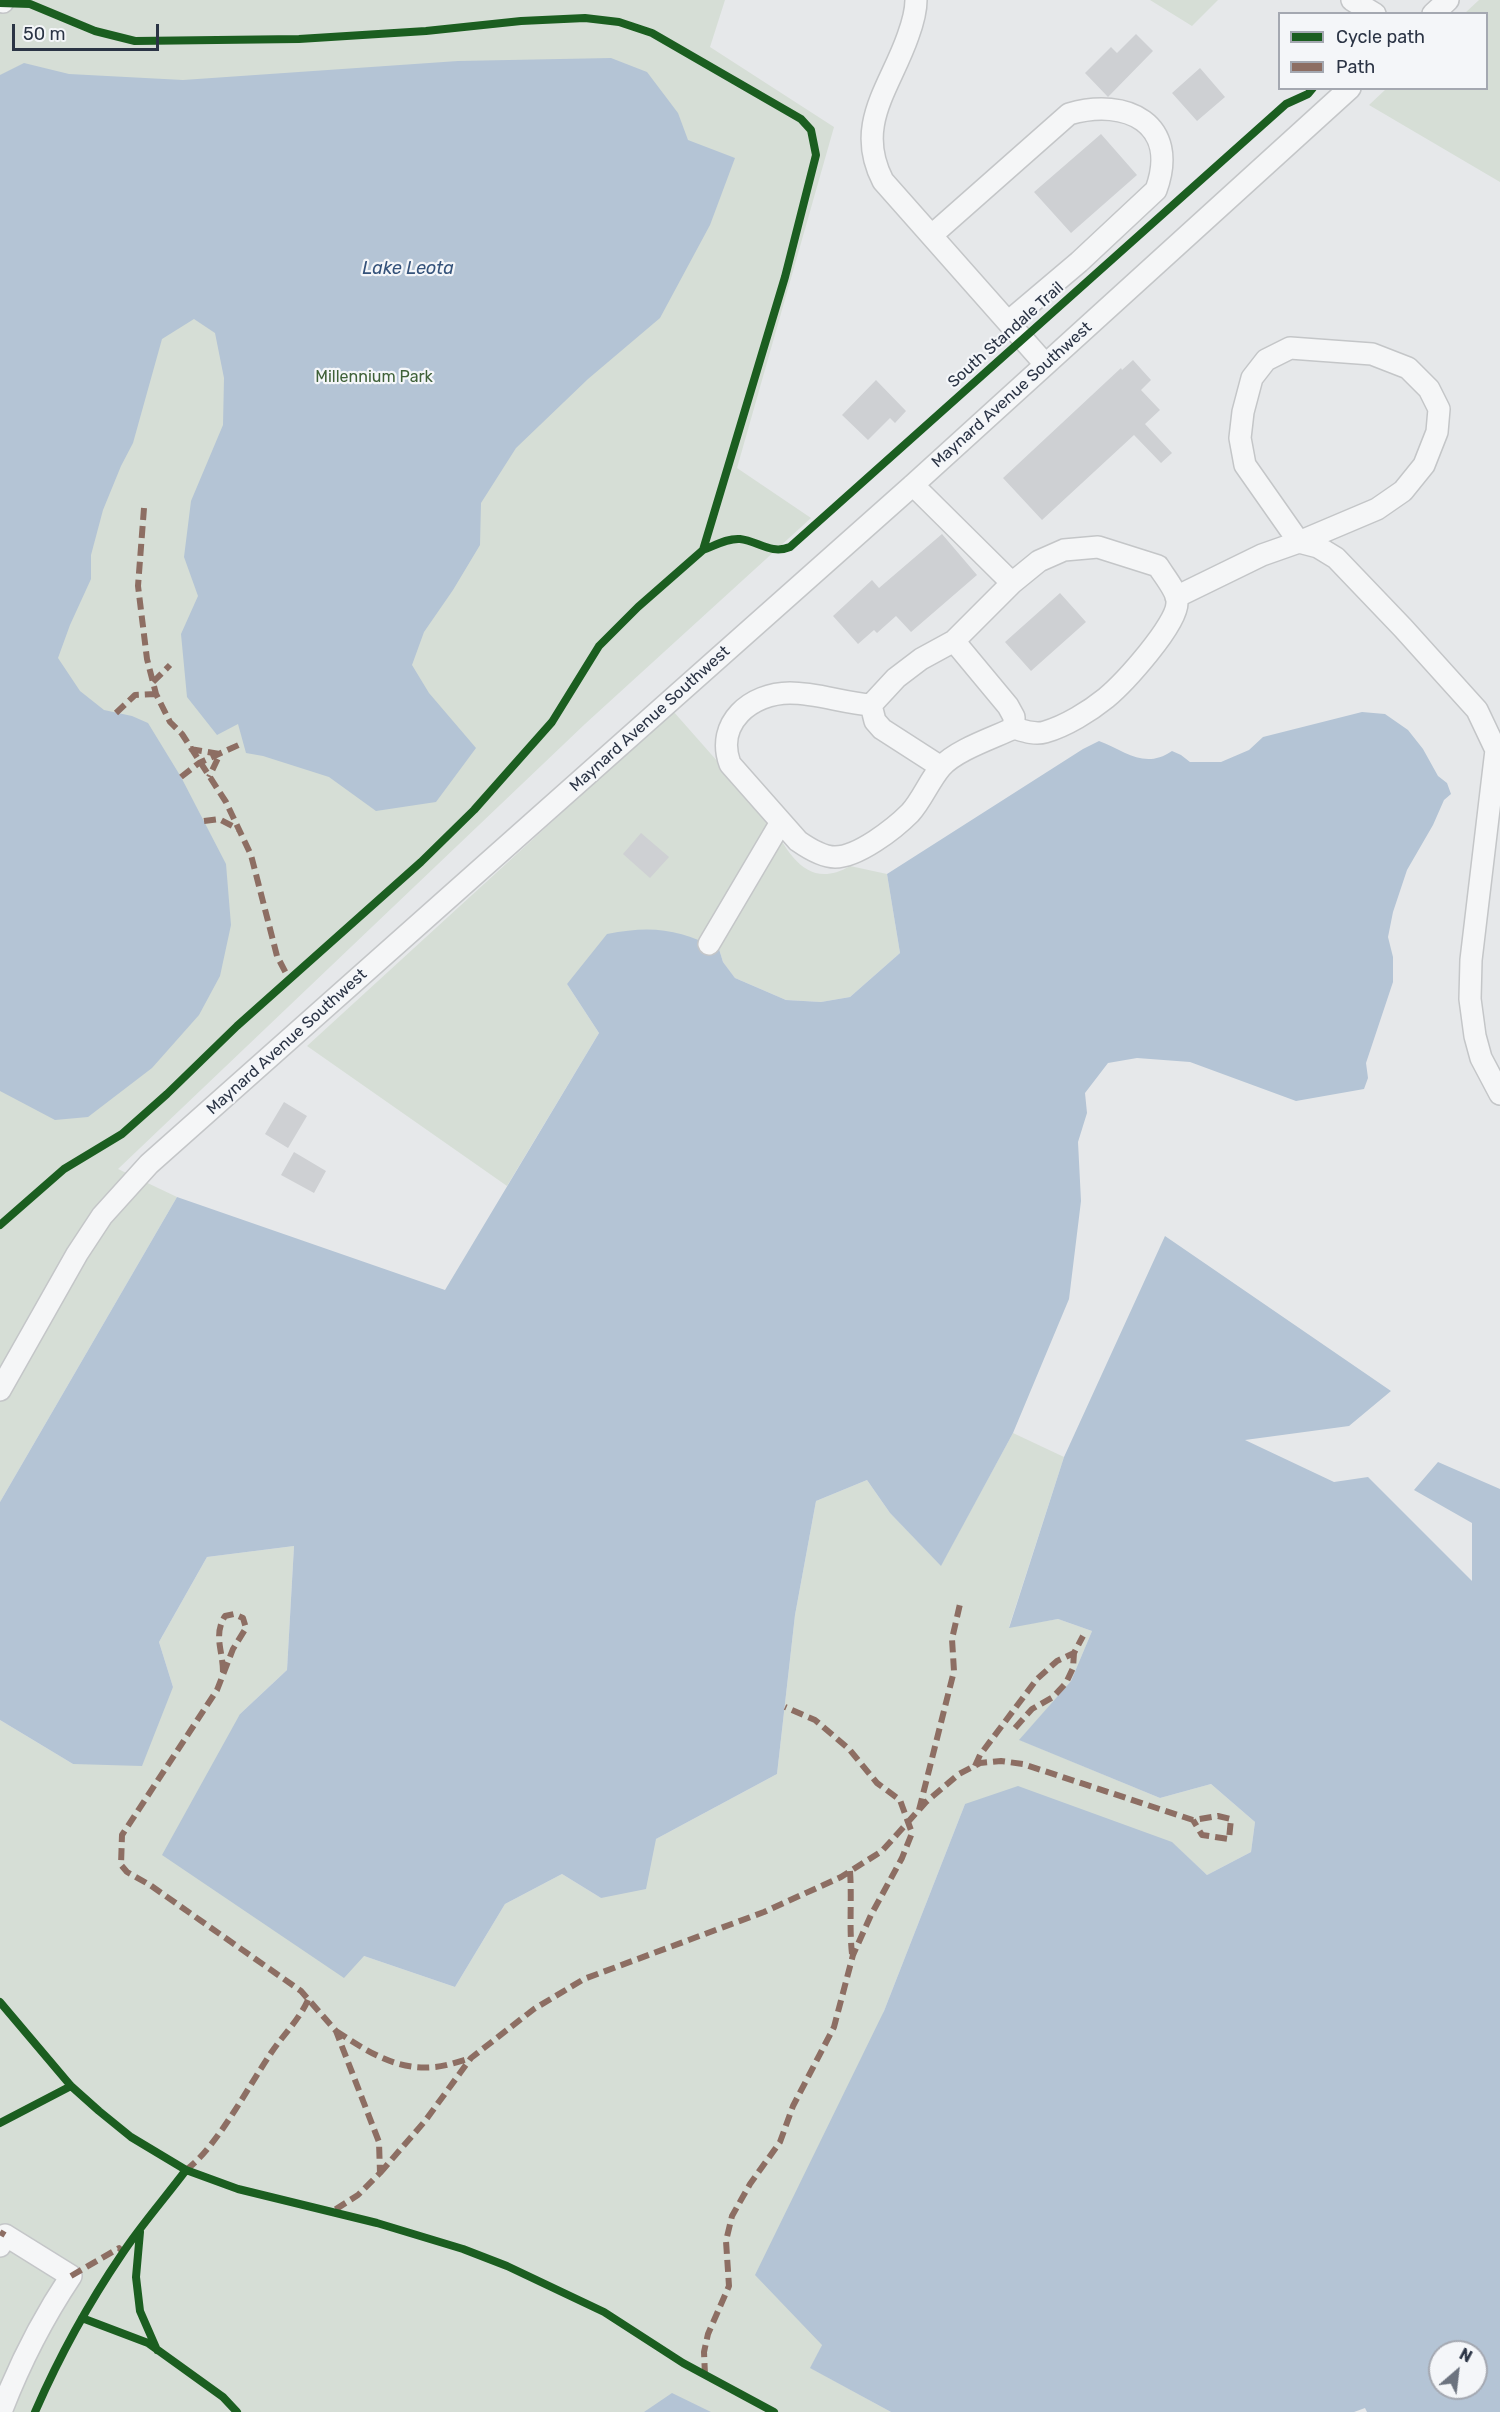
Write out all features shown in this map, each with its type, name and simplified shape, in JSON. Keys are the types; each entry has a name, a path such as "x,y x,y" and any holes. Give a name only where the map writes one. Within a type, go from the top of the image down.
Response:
{"street":[{"path":"916,0 908,36 872,125 874,164 883,181 1045,364"},
{"path":"1352,0 1372,12"},
{"path":"1435,12 1448,0"},
{"name":"Maynard Avenue Southwest","path":"0,1390 77,1254 102,1216 149,1164 913,485 1348,90"},
{"path":"932,236 1069,114 1083,110 1122,110 1137,116 1149,125 1158,137 1162,149 1162,174 1156,190 1079,262 1008,322"},
{"path":"1176,597 1262,555 1299,542 1377,508 1403,490 1424,465 1437,432 1439,410 1429,389 1408,368 1372,354 1290,348 1266,360 1252,378 1243,412 1240,438 1245,465 1299,542 1318,547 1336,558 1477,710 1498,750 1471,960 1470,999 1475,1036 1481,1058 1500,1094"},
{"path":"913,485 1012,583"},
{"path":"1098,547 1158,566 1176,597 1176,614 1170,624 1131,673 1106,698 1076,718 1044,733 1028,733 1014,728 955,756 941,767 910,813 886,833 852,853 836,857 822,854 798,841 730,764 726,753 728,729 735,717 752,704 773,695 790,693 850,704 872,705 896,678 921,659 954,641 1012,583 1039,561 1064,550 1098,547"},
{"path":"954,641 1008,706 1014,717 1014,728"},
{"path":"872,705 875,721 882,729 941,767"},
{"path":"709,944 780,822"},
{"path":"0,2246 5,2235 71,2276 25,2358 1,2412"}],"green space":[{"name":"Millennium Park","path":"0,0 725,0 710,47 834,127 737,468 811,518 585,724 118,1169 177,1197 0,1502"},
{"path":"1150,0 1218,0 1192,26"},
{"path":"1479,0 1500,0 1500,182 1369,105 1385,90 1488,90 1488,12 1466,12"},
{"path":"673,711 771,822 785,847 802,866 812,872 823,874 850,866 887,874 900,953 850,997 821,1002 786,1000 735,978 723,962 719,949 567,984 599,1033 507,1186 307,1046"},
{"path":"1013,1433 1064,1457 1009,1627 1058,1619 1092,1631 1071,1681 1020,1740 1160,1798 1211,1784 1255,1822 1251,1852 1207,1875 1171,1842 965,1804 884,2011 822,2345 811,2368 891,2412 0,2412 0,1720 73,1764 173,1687 159,1642 207,1557 294,1546 287,1670 240,1714 364,1956 455,1987 505,1904 562,1874 601,1898 656,1839 777,1774 795,1615 816,1501 867,1480 890,1513 941,1565"}],"water":[{"name":"Lake Leota","path":"611,58 647,72 678,113 688,140 735,158 710,225 660,318 588,379 516,448 481,503 480,545 424,632 412,665 429,693 476,748 436,802 376,811 329,777 263,756 246,753 238,724 217,735 187,697 181,634 198,596 184,557 191,501 223,425 224,378 215,333 194,319 162,339 133,443 103,510 91,555 91,579 58,658 80,691 104,710 132,716 148,723 181,777 226,864 231,925 220,976 199,1015 152,1068 88,1117 55,1120 0,1091 0,75 24,63 69,74 183,80 458,61"},
{"path":"1362,712 1385,714 1408,730 1423,749 1438,776 1447,783 1451,794 1444,800 1433,825 1407,870 1393,912 1388,937 1393,957 1393,982 1366,1063 1368,1078 1364,1089 1296,1101 1190,1062 1137,1058 1108,1063 1085,1093 1087,1113 1078,1142 1081,1201 1069,1299 1013,1433 941,1566 890,1513 867,1480 816,1501 795,1615 777,1774 656,1839 646,1889 601,1898 562,1874 505,1904 455,1987 364,1956 344,1978 162,1855 240,1714 287,1670 294,1546 207,1557 159,1642 173,1687 142,1766 73,1764 0,1720 0,1502 177,1197 445,1290 599,1033 567,984 607,934 651,930 691,937 719,949 723,962 735,978 786,1000 821,1002 850,997 900,953 887,874 1083,749 1099,741 1144,759 1153,759 1172,751 1190,762 1221,762 1249,750 1263,737"},
{"path":"1165,1236 1391,1391 1349,1426 1245,1440 1334,1482 1368,1477 1472,1581 1472,1523 1414,1490 1438,1462 1500,1489 1500,2412 1367,2412 1365,2408 1354,2412 891,2412 810,2368 822,2345 755,2275 884,2011 965,1804 1018,1786 1172,1842 1207,1875 1251,1852 1255,1822 1211,1784 1160,1798 1019,1740 1071,1681 1092,1631 1058,1619 1009,1628 1064,1457"},
{"path":"672,2393 711,2412 644,2412"}],"building":[{"path":"1136,34 1153,51 1108,97 1085,73 1111,47 1117,53"},
{"path":"1200,68 1225,97 1197,121 1172,93"},
{"path":"1101,134 1137,175 1071,233 1034,192"},
{"path":"1133,360 1151,380 1141,390 1160,410 1145,424 1172,453 1161,463 1134,435 1042,520 1003,478 1121,368 1122,370"},
{"path":"876,380 906,411 895,423 890,418 868,440 842,415"},
{"path":"942,534 977,575 911,632 896,616 877,633 874,630 858,644 833,616 872,580 879,588"},
{"path":"1060,593 1086,622 1031,671 1005,642"},
{"path":"641,833 669,857 650,878 623,854"},
{"path":"284,1102 307,1116 288,1148 265,1134"},
{"path":"294,1152 326,1171 314,1193 281,1175"}],"marked path":[{"path":"144,508 138,586 147,659 156,694 170,722 182,734 226,802 251,855 277,956 289,979"},
{"path":"153,682 170,665"},
{"path":"116,713 135,695 156,694"},
{"path":"181,777 199,763 243,743"},
{"path":"190,749 220,754 209,777"},
{"path":"204,821 219,819 238,829"},
{"path":"919,1810 954,1671 952,1639 960,1604"},
{"path":"223,1672 219,1643 221,1623 225,1616 234,1614 243,1618 246,1628 233,1649 217,1690 122,1835 121,1865 127,1872 150,1885 301,1991 336,2031 379,2142 380,2173 358,2195 333,2211"},
{"path":"975,1766 980,1755 1037,1679 1057,1661 1074,1653 1083,1636"},
{"path":"1015,1728 1032,1709 1053,1697 1066,1683 1073,1668 1074,1653"},
{"path":"705,2375 704,2352 708,2334 729,2286 726,2241 732,2216 750,2184 780,2142 793,2106 834,2027 853,1955 871,1915 902,1858 912,1833 900,1800 877,1783 849,1749 815,1720 785,1707"},
{"path":"380,2173 425,2121 471,2058 534,2009 584,1979 764,1912 841,1877 882,1851 926,1802 959,1774 980,1763 1001,1761 1023,1764 1193,1820 1218,1816 1231,1819 1229,1839 1202,1835 1193,1820"},
{"path":"850,1871 852,1954"},
{"path":"186,2170 198,2160 232,2116 271,2053 296,2021 308,2000"},
{"path":"336,2031 382,2058 407,2066 449,2065 471,2058"},
{"path":"0,2232 5,2235"},
{"path":"71,2276 119,2248 123,2252"}],"cycle path":[{"path":"0,3 30,4 95,31 135,41 299,39 585,18 619,22 652,33 801,119 811,130 816,155 785,277 703,550 638,607 599,646 552,722 474,810 421,862 237,1026 122,1134 64,1169 0,1225"},
{"name":"South Standale Trail","path":"703,550 735,539 747,540 777,549 790,547 1286,104 1308,94 1311,90"},
{"path":"0,2002 71,2086 131,2137 186,2170 238,2189 377,2223 463,2249 507,2266 604,2312 683,2363 774,2412"},
{"path":"0,2123 71,2086"},
{"path":"35,2412 64,2351 97,2292 129,2243 186,2170"},
{"path":"140,2232 136,2277 140,2311 157,2350"},
{"path":"82,2318 148,2343 223,2397 237,2412"}]}
